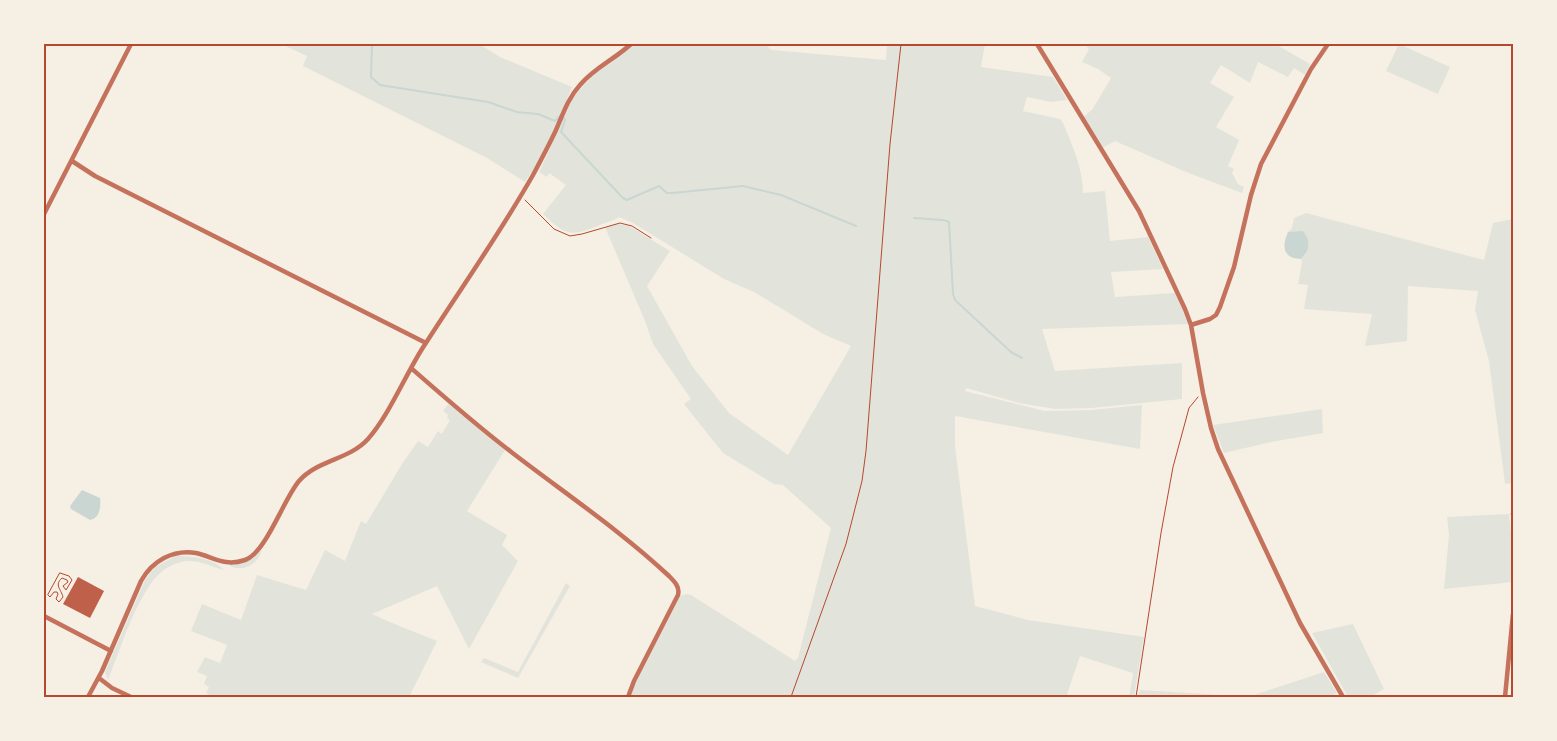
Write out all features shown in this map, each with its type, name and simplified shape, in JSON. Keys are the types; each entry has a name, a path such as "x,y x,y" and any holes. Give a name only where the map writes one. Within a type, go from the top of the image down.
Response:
{"street":[{"path":"44,214 131,44"},
{"path":"88,697 99,678 141,581 150,568 159,561 177,554 195,553 222,562 235,562 248,558 265,541 286,499 303,477 322,465 346,456 368,439 426,343 521,195 544,154 575,91 594,72 631,44"},
{"path":"1037,44 1139,211 1169,275 1191,325 1203,393 1218,449 1300,623 1343,697"},
{"path":"1191,325 1216,315 1236,260 1261,164 1311,69 1328,44"},
{"path":"72,161 95,176 426,343"},
{"path":"411,368 508,450 653,562 674,581 679,591 634,681 628,697"},
{"path":"1505,697 1513,614"},
{"path":"44,616 111,651"},
{"path":"99,678 112,688 131,697"}],"path":[{"path":"791,697 846,544 862,481 866,451 890,144 901,44"},
{"path":"521,195 548,223 560,232 576,236 620,223 632,226 651,238"},
{"path":"1136,697 1158,549 1173,467 1189,408 1203,393"},
{"path":"62,573 72,579 66,590 63,584 68,582 67,580 62,578 58,581 64,597 61,602 56,599 58,594 56,592 50,597 48,595 58,574 62,573"}],"shaded area":[{"path":"281,44 479,44 500,57 572,87 544,152 525,182 487,158 303,66 307,56"},
{"path":"634,44 767,44 772,50 886,60 887,44 985,44 981,67 1053,77 1067,100 1051,102 1027,97 1023,111 1060,119 1076,157 1083,184 1083,193 1105,191 1110,241 1148,237 1163,269 1111,272 1115,297 1175,293 1190,324 1042,329 1055,371 1182,363 1182,399 1092,408 1055,409 1019,403 966,388 965,391 1045,411 1091,410 1142,405 1140,449 955,416 955,446 975,606 1028,620 1144,637 1134,697 1129,697 1133,673 1080,656 1066,697 630,697 680,596 687,594 795,661 798,658 831,528 783,485 774,484 723,453 684,404 691,399 653,344 605,227 618,224 629,226 670,251 647,286 692,366 729,413 788,455 851,346 823,334 754,292 724,279 633,223 619,217 575,233 563,230 543,214 566,185 549,173 547,177 539,172 564,112 574,96 594,74"},
{"path":"1084,44 1275,44 1310,64 1305,75 1294,68 1288,77 1258,62 1250,83 1221,65 1210,83 1234,97 1216,127 1239,140 1228,166 1234,169 1232,173 1238,184 1244,187 1242,193 1186,172 1115,141 1102,148 1083,117 1092,110 1111,78 1098,69 1082,62 1089,49"},
{"path":"1399,44 1450,67 1438,94 1386,71"},
{"path":"1306,213 1484,260 1493,223 1513,219 1513,483 1505,484 1489,361 1475,310 1478,291 1408,286 1407,341 1365,346 1372,314 1304,309 1308,285 1298,284 1301,259 1306,254 1288,232 1292,228 1294,218"},
{"path":"1303,231 1308,242 1308,249 1301,259 1290,256 1287,254 1284,246 1288,232"},
{"path":"449,403 505,450 467,511 507,535 502,545 518,561 469,649 437,586 372,614 437,641 409,697 213,697 206,693 209,687 204,684 207,676 197,672 205,657 220,663 227,645 191,631 202,604 241,620 257,575 306,590 325,550 345,561 361,521 366,524 418,441 428,447 438,431 442,434 450,420 443,411"},
{"path":"1322,409 1323,433 1224,453 1213,425"},
{"path":"82,490 100,498 98,515 90,520 71,509 70,506"},
{"path":"1509,514 1513,552 1513,582 1444,589 1449,535 1447,517"},
{"path":"262,550 257,560 245,568 230,566 230,564 251,558"},
{"path":"176,556 208,560 224,570 187,561 172,565 159,574 145,592 139,604 108,680 105,672 145,580 155,567"},
{"path":"566,583 570,586 518,678 481,662 484,658 518,672"},
{"path":"1353,624 1384,689 1370,697 1348,697 1312,633"},
{"path":"1324,672 1337,693 1329,697 1248,697"},
{"path":"1140,690 1222,695 1222,697 1138,697"}],"building":[{"path":"78,577 104,591 90,618 63,604"}],"waterway":[{"path":"372,44 371,77 380,85 488,102 517,112 538,114 555,121 560,116"},
{"path":"563,117 565,120 561,132 627,200 659,186 667,193 743,186 781,195 856,226"},
{"path":"914,218 949,222 953,294 955,300 1011,352 1022,358"}]}
